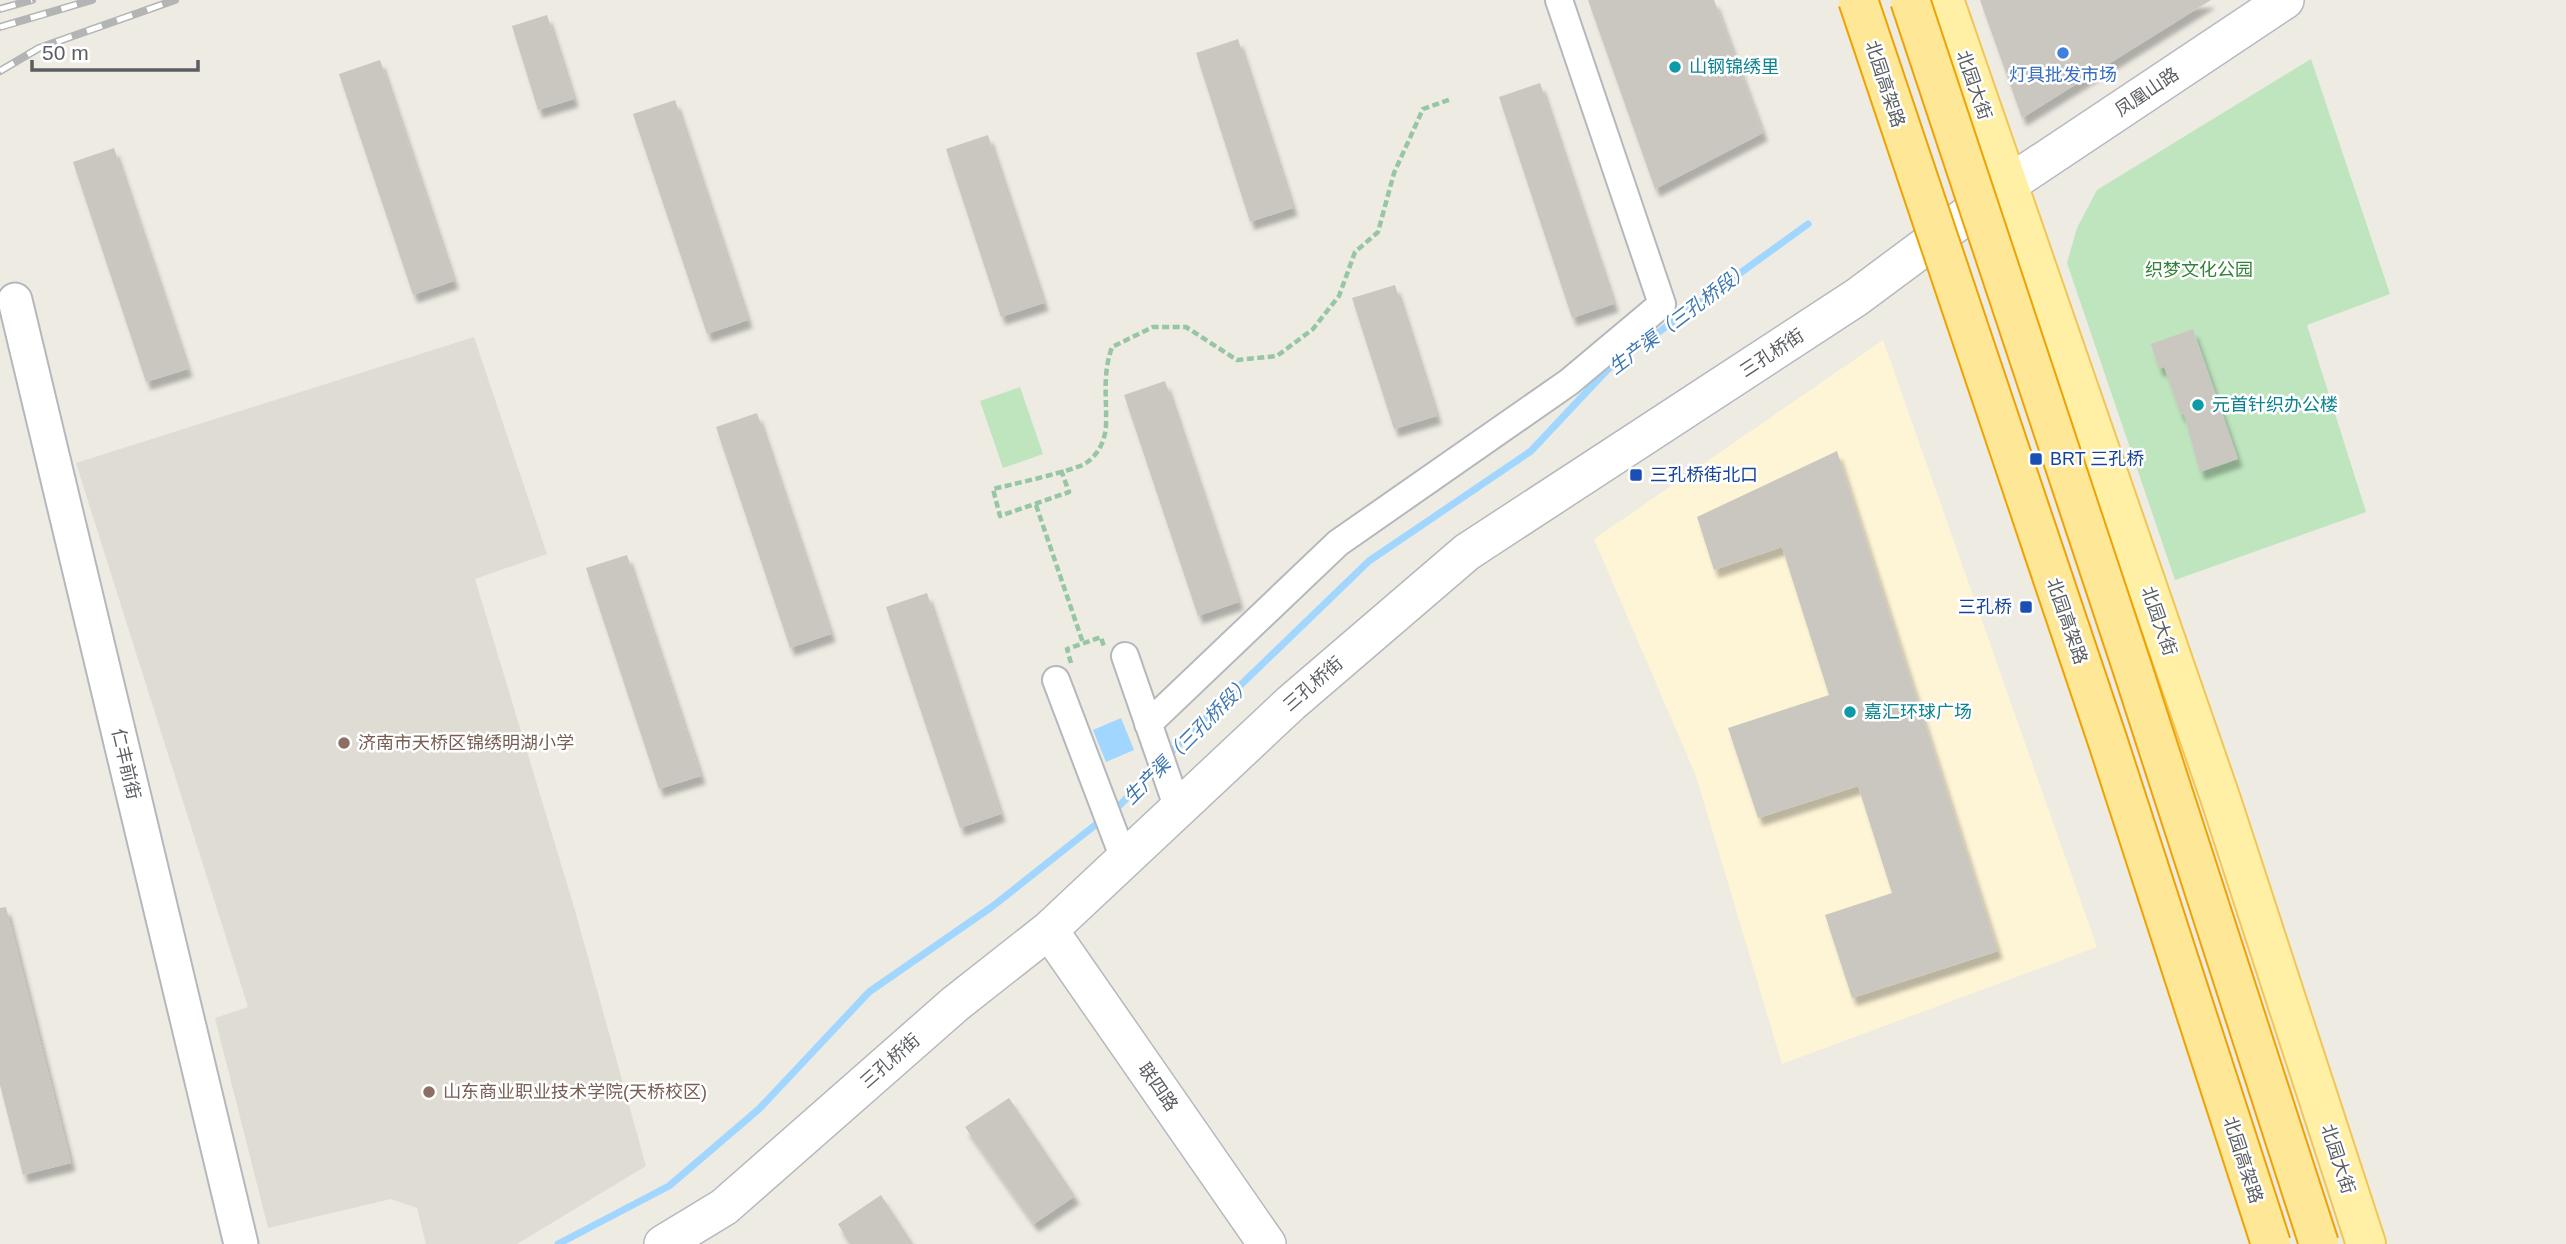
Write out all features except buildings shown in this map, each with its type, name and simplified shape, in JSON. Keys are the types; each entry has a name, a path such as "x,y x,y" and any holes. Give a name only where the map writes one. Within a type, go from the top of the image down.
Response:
{"highway":[{"name":"北园高架路","path":"1858,0 2108,742 2271,1244"},
{"path":"1910,0 2133,670 2319,1244"},
{"path":"2108,742 2143,856 2182,1023 2243,1244"}],"main road":[{"path":"1848,0 1929,246 2078,672 2263,1244"},
{"name":"北园大街","path":"1944,0 2221,800 2366,1244"},
{"name":"凤凰山路","path":"2009,184 2285,0"},
{"name":"三孔桥街","path":"663,1244 724,1207 955,1004 1049,930 1124,859 1173,793 1291,703 1467,552 1857,297 2009,184"},
{"name":"联四路","path":"1049,930 1267,1244"}],"street":[{"path":"1152,735 1338,543 1569,382 1662,304 1559,0"},
{"name":"仁丰前街","path":"8,301 240,1244"},
{"path":"1125,656 1173,793"},
{"path":"1056,680 1124,859"}],"path":[{"path":"1061,470 1069,492 1000,516 993,489 1061,470 1084,466 1098,453 1106,430 1104,371 1112,347 1153,327 1185,327 1237,360 1277,356 1313,329 1339,296 1355,252 1378,232 1394,173 1423,109 1451,99"},
{"path":"1036,505 1083,643"},
{"path":"1067,649 1101,637"}],"shaded area":[{"name":"济南市天桥区锦绣明湖小学","path":"474,337 547,554 475,579 574,907 646,1166 517,1244 426,1244 417,1208 391,1199 268,1228 215,1018 248,1007 76,463"},
{"path":"1883,340 2097,947 1782,1064 1696,776 1594,539"}],"green space":[{"name":"织梦文化公园","path":"2311,59 2390,294 2307,325 2366,512 2175,580 2067,263 2077,228 2097,190"},
{"path":"1020,387 1043,454 1003,468 980,401"}],"water":[{"path":"1121,718 1134,750 1106,762 1093,730"}],"waterway":[{"name":"生产渠（三孔桥段）","path":"1167,756 1369,561 1531,451 1609,368 1808,224"},
{"name":"生产渠（三孔桥段）","path":"558,1244 669,1186 759,1109 869,992 993,906 1118,807 1157,767"}],"railway":[{"path":"0,9 32,0"},
{"path":"0,27 92,0"},
{"path":"0,71 39,48 175,0"}],"place":[{"name":"灯具批发市场","path":"2063,53"},
{"name":"山钢锦绣里","path":"1675,67"},
{"name":"元首针织办公楼","path":"2198,405"},
{"name":"BRT 三孔桥","path":"2036,459"},
{"name":"三孔桥街北口","path":"1636,475"},
{"name":"三孔桥","path":"2026,607"},
{"name":"嘉汇环球广场","path":"1850,712"},
{"name":"济南市天桥区锦绣明湖小学","path":"344,743"},
{"name":"山东商业职业技术学院(天桥校区)","path":"429,1092"}]}
